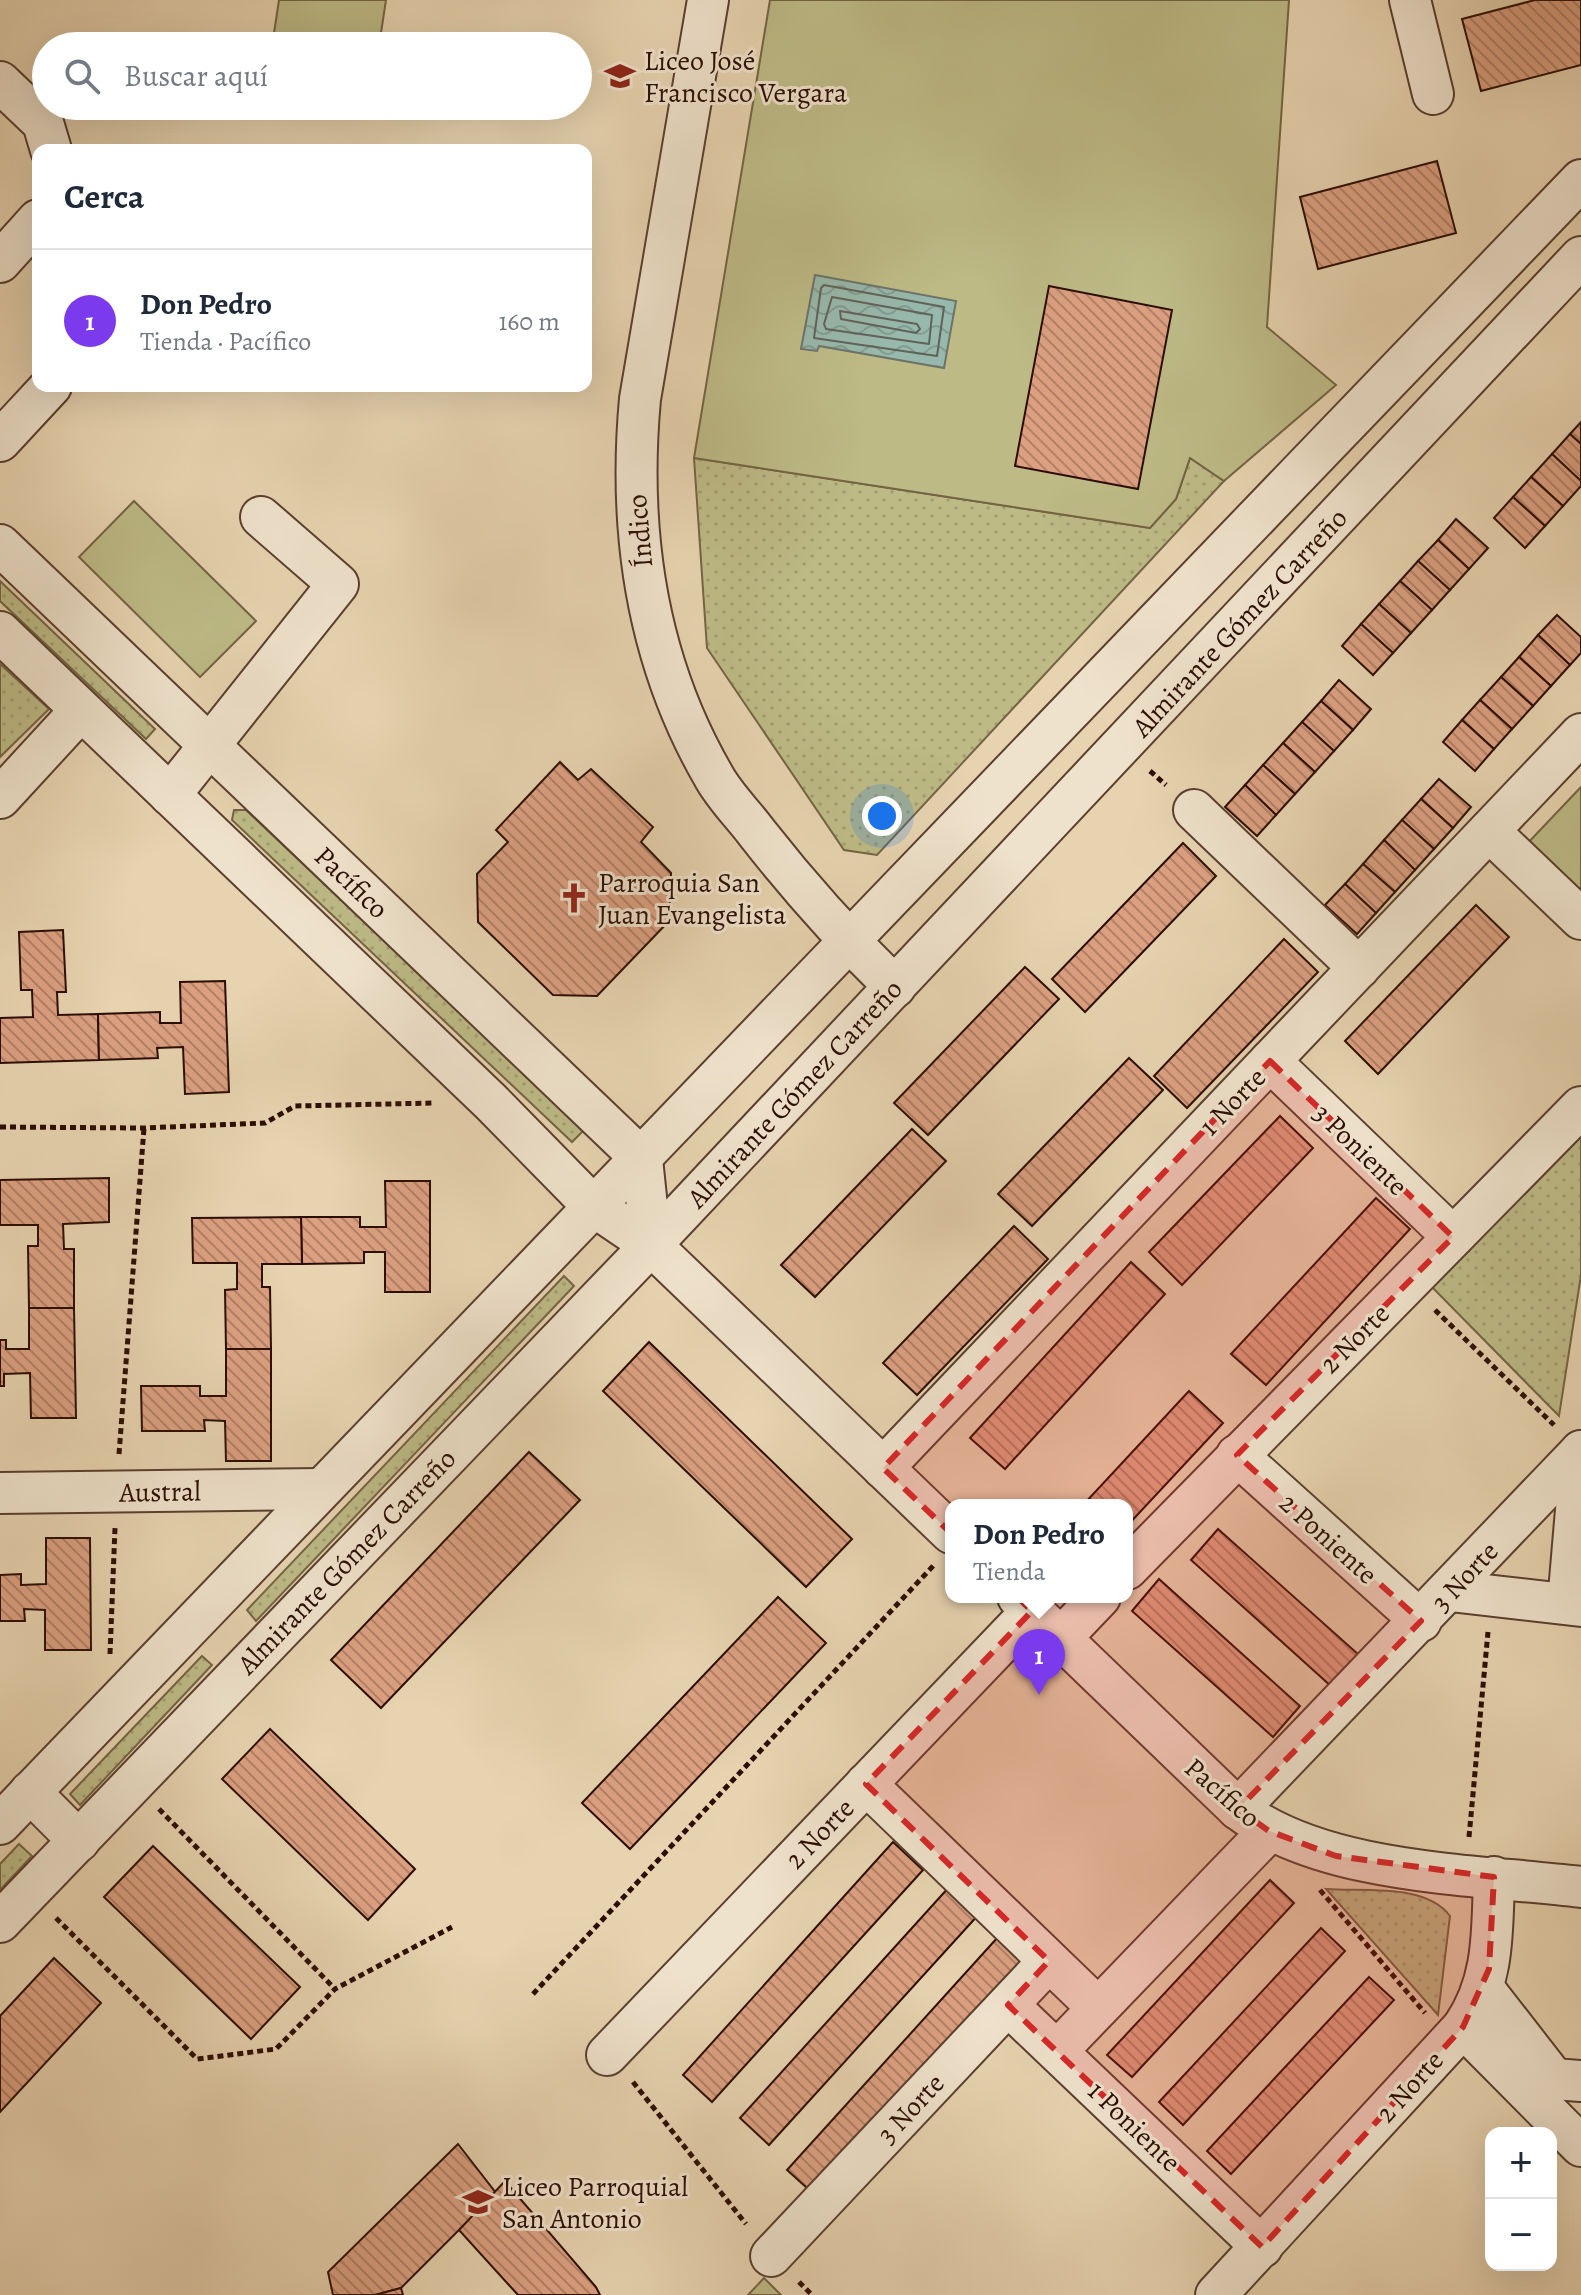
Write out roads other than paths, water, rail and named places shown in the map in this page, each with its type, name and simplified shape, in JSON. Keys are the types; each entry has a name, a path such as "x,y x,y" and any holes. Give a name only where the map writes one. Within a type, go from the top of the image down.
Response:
{"street":[{"name":"Índico","path":"708,0 640,399 635,455 641,567 667,676 714,778 849,942 895,987"},
{"path":"1410,0 1433,94"},
{"path":"0,82 32,113"},
{"path":"40,120 49,144"},
{"name":"Almirante Gómez Carreño","path":"0,1824 1581,180"},
{"path":"0,262 32,227"},
{"name":"Almirante Gómez Carreño","path":"0,1922 1573,280"},
{"path":"0,441 45,392"},
{"path":"170,795 338,584 261,517"},
{"name":"Pacífico","path":"0,545 642,1159"},
{"path":"0,632 491,1102 592,1205 651,1245 883,1468 945,1545"},
{"path":"0,798 81,710"},
{"name":"1 Norte","path":"883,1468 1581,734"},
{"path":"1194,810 1359,968"},
{"path":"1489,831 1581,919"},
{"name":"3 Poniente","path":"1270,1061 1453,1237"},
{"name":"2 Norte","path":"1133,1563 1581,1107"},
{"path":"642,1159 651,1245"},
{"path":"1450,1591 1574,1605 1581,1451"},
{"name":"3 Norte","path":"1057,2051 1098,2008 1421,1621 1581,1451"},
{"name":"2 Poniente","path":"1237,1455 1421,1621"},
{"name":"Austral","path":"0,1493 321,1489"},
{"path":"1060,1639 1094,1603"},
{"name":"Pacífico","path":"1025,1604 1254,1820 1336,1856 1581,1887"},
{"name":"2 Norte","path":"607,2055 866,1784 1025,1604"},
{"path":"210,1605 257,1653"},
{"path":"866,1784 1098,2008"},
{"path":"30,1792 79,1841"},
{"name":"2 Norte","path":"1216,2295 1456,2034 1484,1989 1492,1942 1479,1875"},
{"name":"3 Norte","path":"771,2256 1049,1961"},
{"path":"1484,1989 1554,2079 1581,2081"},
{"name":"1 Poniente","path":"1008,2005 1262,2247"},
{"path":"1456,2034 1581,2146"}],"water":[{"path":"815,275 956,301 944,368 819,346 817,351 801,349"}],"place":[{"name":"Liceo José Francisco Vergara","path":"620,76"},
{"name":"Parroquia San Juan Evangelista","path":"574,898"},
{"name":"Don Pedro","path":"1039,1695"},
{"name":"Liceo Parroquial San Antonio","path":"478,2202"}]}
